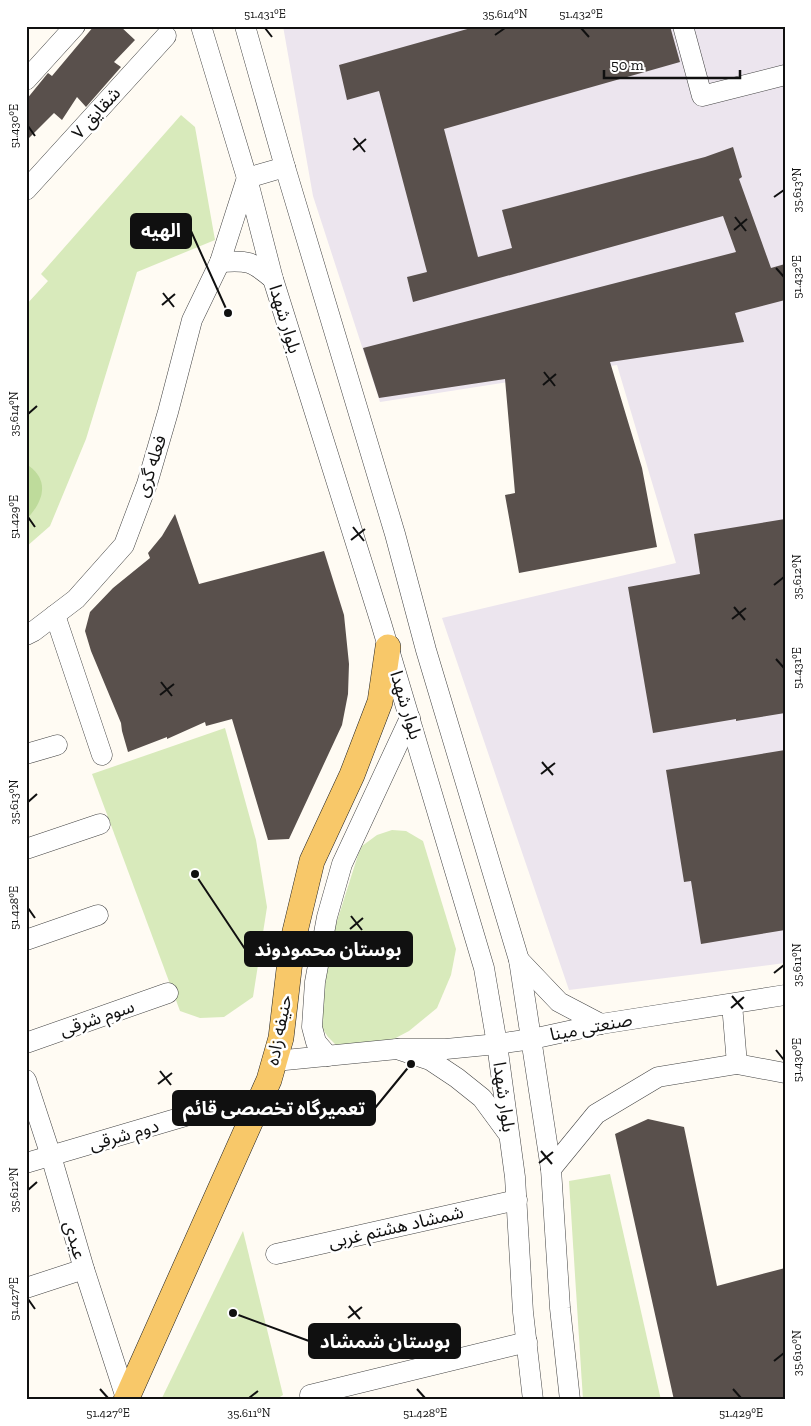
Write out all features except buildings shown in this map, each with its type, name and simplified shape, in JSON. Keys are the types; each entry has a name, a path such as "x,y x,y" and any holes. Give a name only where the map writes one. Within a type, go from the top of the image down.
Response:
{"main road":[{"name":"حنیفه زاده","path":"126,1399 265,1089 275,1061 281,1038 292,944 312,861 352,775 380,702 388,647"}],"street":[{"path":"26,80 75,26"},
{"name":"بلوار شهدا","path":"201,26 247,178 272,280 410,718 484,968 497,1044 515,1177 533,1400"},
{"name":"بلوار شهدا","path":"245,26 285,167 395,534 426,650 520,960 551,1169 560,1308 570,1400"},
{"path":"683,26 702,96 785,75"},
{"name":"شقایق ۷","path":"26,190 166,36"},
{"path":"247,178 285,167"},
{"name":"فعله گری","path":"26,635 76,599 124,545 147,484 192,320 220,262 247,178"},
{"path":"220,262 240,260 255,264 272,280"},
{"path":"55,614 102,755"},
{"path":"328,1056 316,1042 312,1026 315,982 327,916 342,864 410,718"},
{"path":"26,754 57,745"},
{"path":"26,849 100,824"},
{"path":"26,940 98,915"},
{"path":"520,960 559,1002 601,1024"},
{"name":"سوم شرقی","path":"26,1042 168,993"},
{"name":"صنعتی مینا","path":"275,1061 396,1049 446,1049 497,1044 601,1024 785,995"},
{"path":"732,1004 737,1064"},
{"path":"396,1049 430,1060 457,1078 482,1098 509,1134"},
{"path":"551,1169 596,1114 658,1077 737,1064 785,1072"},
{"name":"عیدی","path":"26,1080 126,1399"},
{"name":"دوم شرقی","path":"26,1163 196,1114"},
{"name":"شمشاد هشتم غربی","path":"276,1254 517,1200"},
{"path":"26,1288 84,1269"},
{"path":"310,1395 527,1342"}],"shaded area":[{"path":"283,26 785,26 785,963 569,990 442,618 676,563 617,365 380,402 313,196"}],"green space":[{"path":"181,115 195,127 215,240 137,272 86,439 50,526 26,547 26,305 48,281 41,274"},
{"path":"29,466 40,479 42,493 36,507 26,520 26,468"},
{"path":"225,728 256,840 267,907 253,997 224,1017 200,1018 180,1011 92,774"},
{"path":"392,830 406,831 423,841 456,949 451,975 437,1008 409,1031 388,1042 340,1049 328,1037 320,1025 331,940 362,846 377,835"},
{"path":"610,1174 661,1400 583,1400 569,1181"},
{"path":"243,1231 283,1395 275,1400 161,1400"}],"place":[{"name":"الهیه","path":"228,313"},
{"name":"بوستان محمودوند","path":"195,874"},
{"name":"تعمیرگاه تخصصی قائم","path":"411,1064"},
{"name":"بوستان شمشاد","path":"233,1313"}]}
